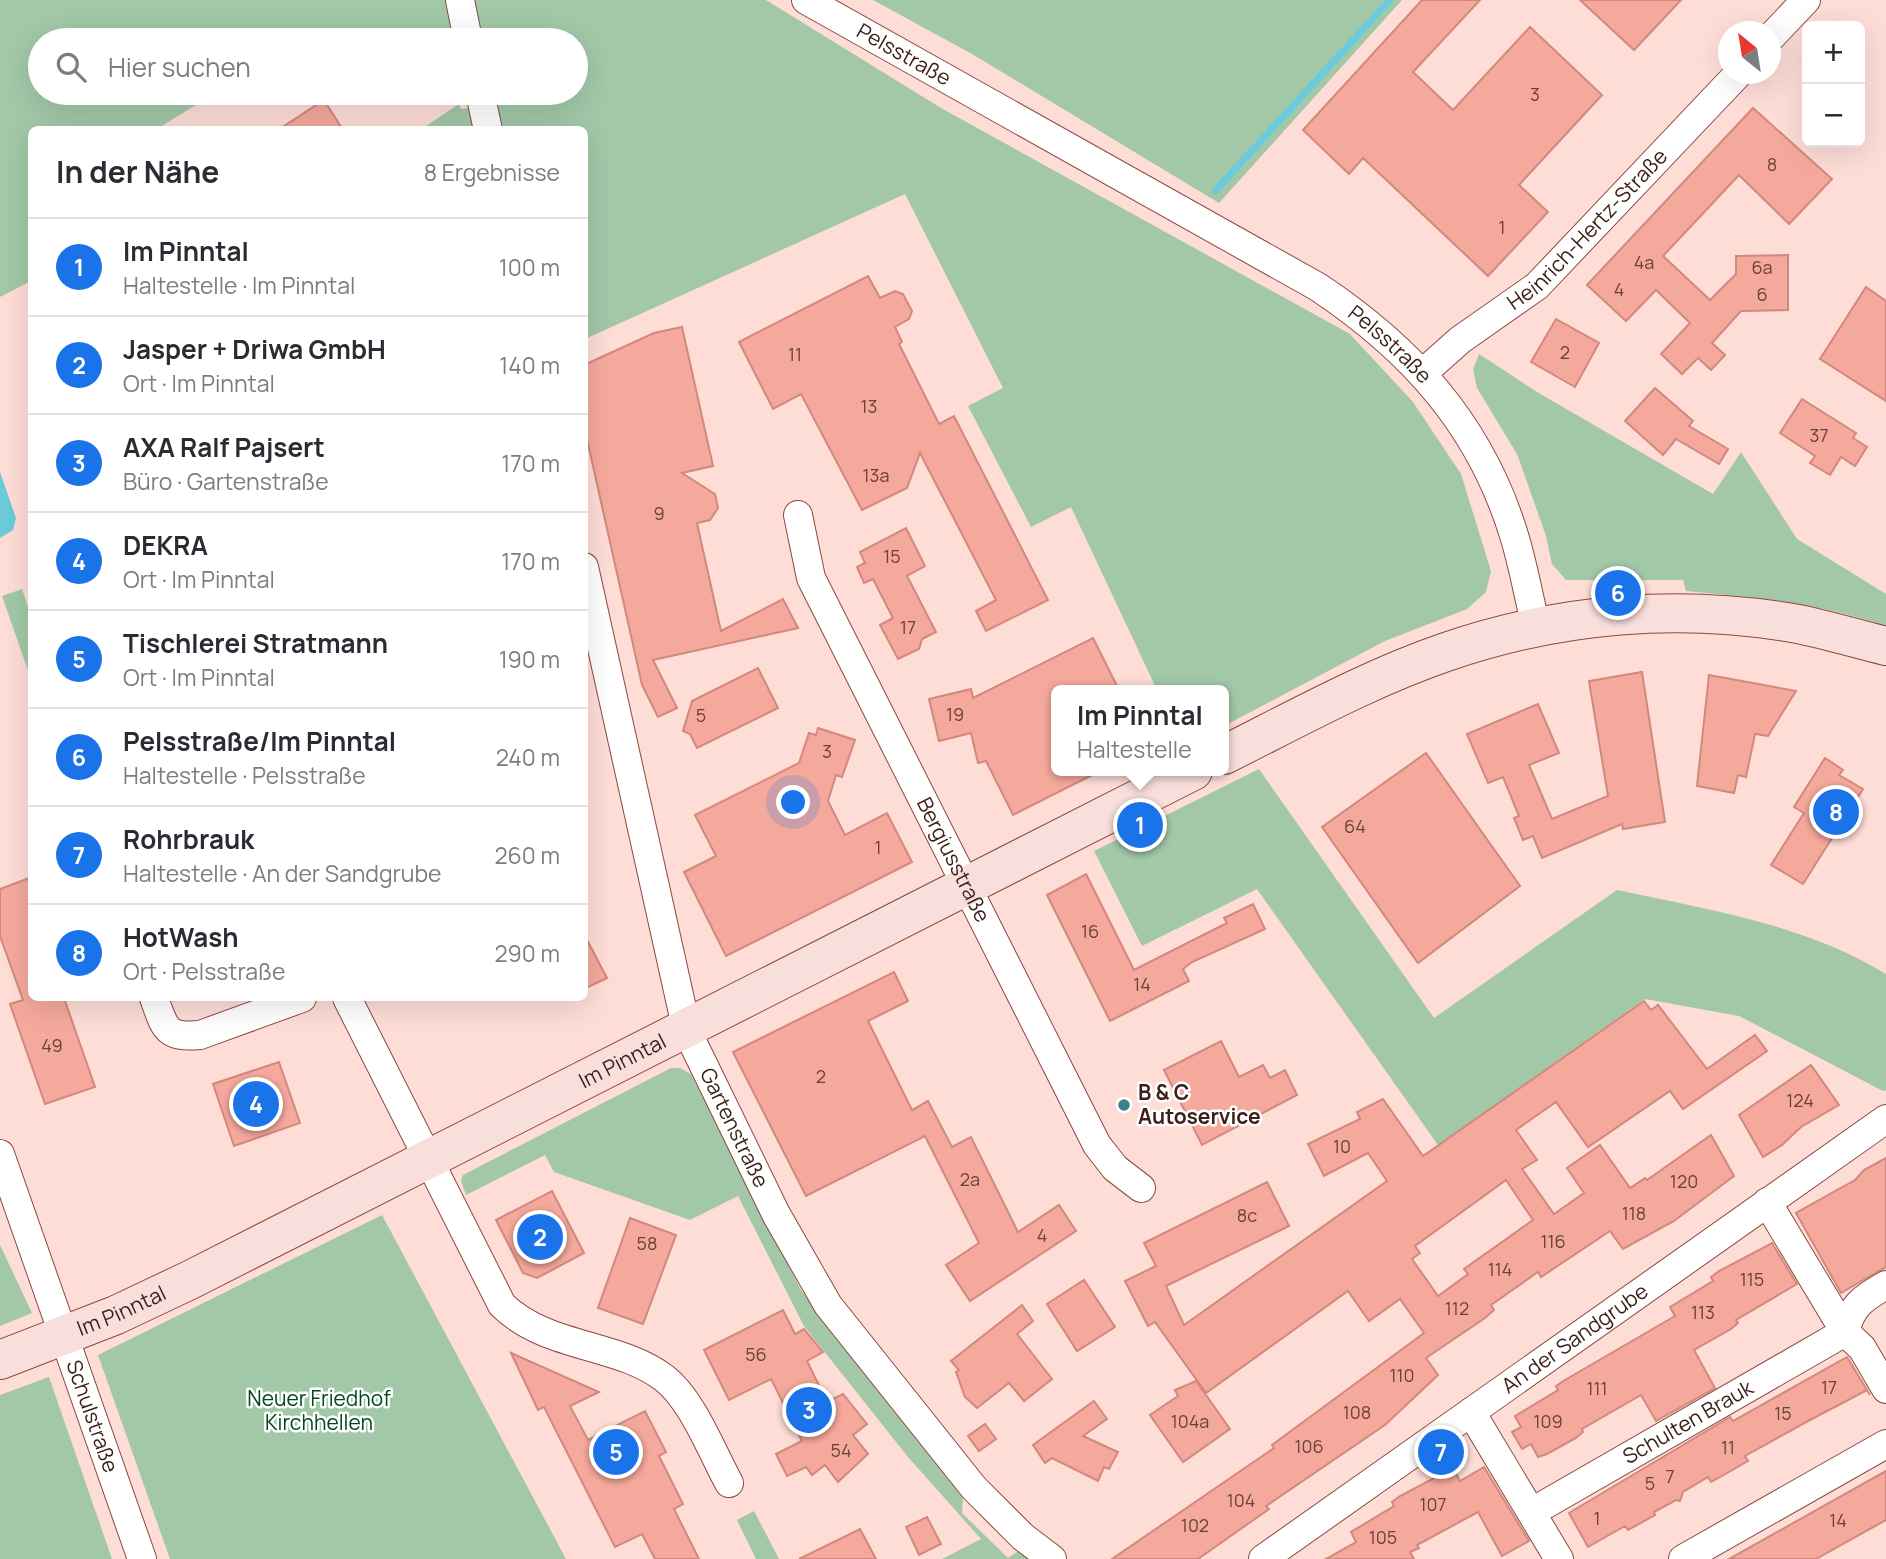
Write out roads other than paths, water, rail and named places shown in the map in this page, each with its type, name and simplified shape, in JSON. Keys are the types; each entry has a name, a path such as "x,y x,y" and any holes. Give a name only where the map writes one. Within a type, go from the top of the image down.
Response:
{"main road":[{"path":"1229,753 1399,671 1446,652 1536,626 1623,614 1703,614 1798,624 1886,646"},
{"name":"Im Pinntal","path":"0,1360 64,1336 165,1292 687,1031 965,885 1183,776"}],"street":[{"path":"460,0 466,28"},
{"name":"Pelsstraße","path":"806,0 1318,287 1362,317 1423,373 1460,420 1486,465 1513,532 1536,626"},
{"path":"1781,26 1806,0"},
{"name":"Heinrich-Hertz-Straße","path":"1423,373 1460,340 1537,286 1729,84"},
{"path":"483,105 487,126"},
{"name":"Bergiusstraße","path":"798,515 811,578 1097,1145 1115,1168 1140,1188"},
{"name":"Gartenstraße","path":"588,585 687,1031 776,1214 828,1305 974,1488 1023,1537 1052,1559"},
{"path":"155,1001 166,1028 172,1034 185,1036 200,1035 294,1001"},
{"path":"348,1001 502,1305 528,1326 635,1363 663,1377 685,1402 729,1483"},
{"name":"An der Sandgrube","path":"1263,1559 1886,1119"},
{"name":"Schulstraße","path":"0,1154 142,1559"},
{"path":"1767,1202 1845,1332 1862,1348 1886,1389"},
{"path":"1845,1332 1850,1312 1860,1300 1886,1285"},
{"name":"Schulten Brauk","path":"1532,1512 1845,1332"},
{"path":"1471,1412 1559,1559"},
{"path":"1683,1559 1886,1444"}],"water":[{"path":"0,472 16,518 13,530 0,538"}],"waterway":[{"path":"1215,191 1390,0"}],"place":[{"name":"Pelsstraße/Im Pinntal","path":"1618,593"},
{"name":"HotWash","path":"1836,812"},
{"name":"Im Pinntal","path":"1140,825"},
{"name":"DEKRA","path":"256,1104"},
{"name":"B & C Autoservice","path":"1124,1105"},
{"name":"Jasper + Driwa GmbH","path":"540,1237"},
{"name":"AXA Ralf Pajsert","path":"809,1410"},
{"name":"Tischlerei Stratmann","path":"616,1452"},
{"name":"Rohrbrauk","path":"1441,1452"}],"park label":[{"name":"Neuer Friedhof Kirchhellen","path":"319,1411"}]}
